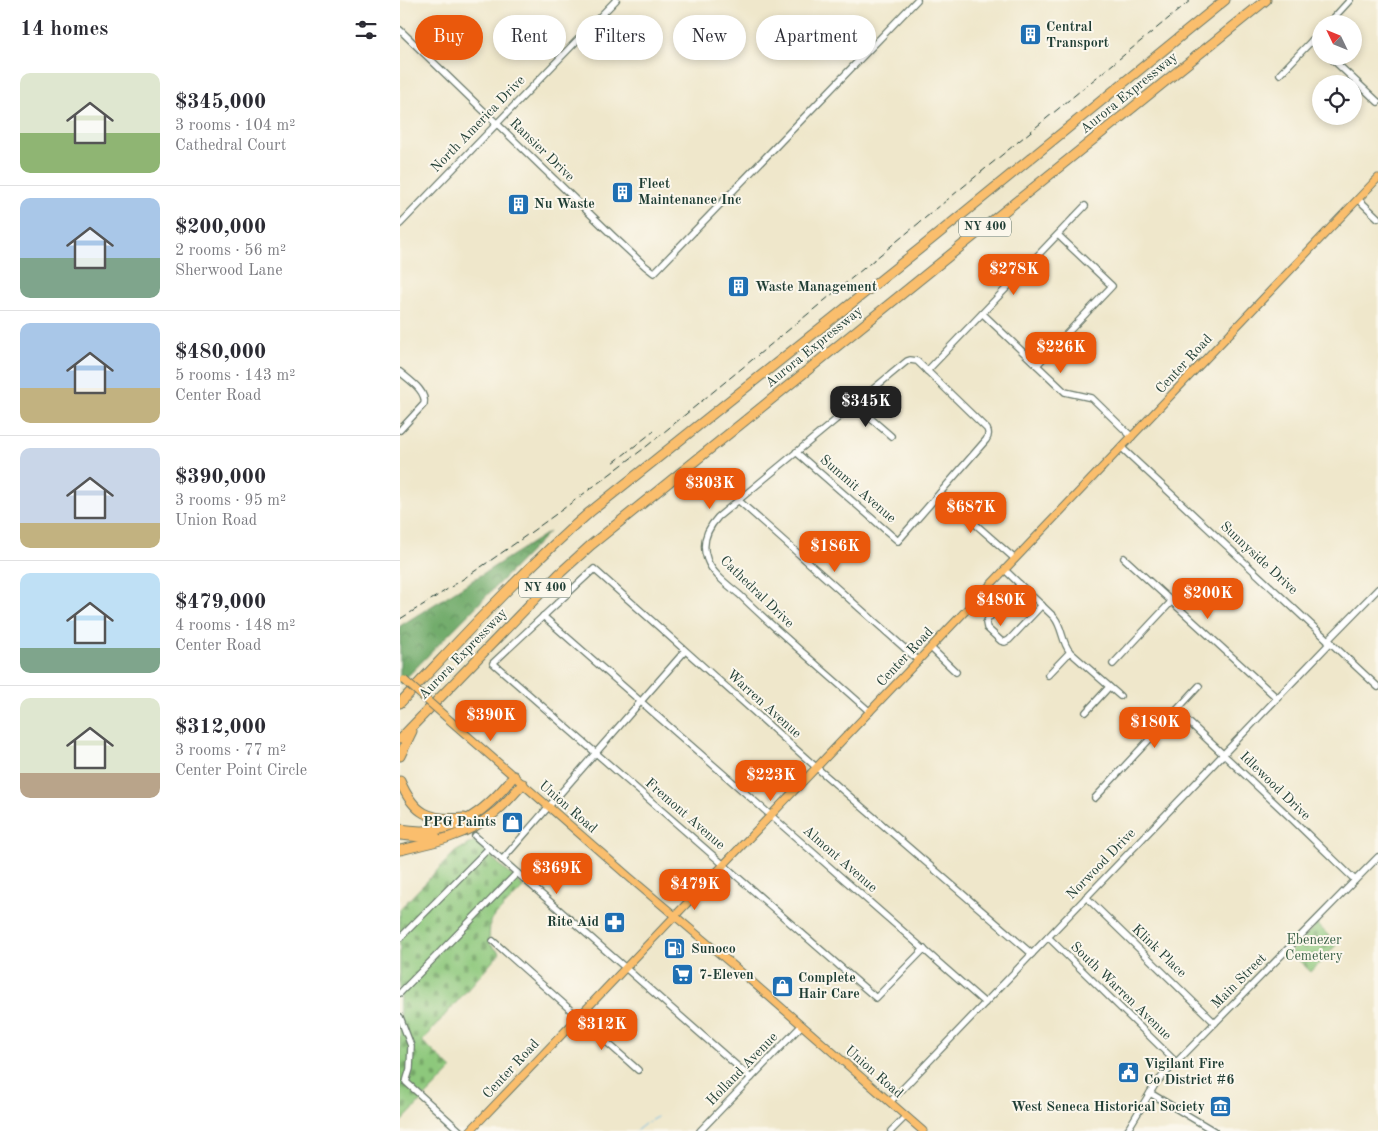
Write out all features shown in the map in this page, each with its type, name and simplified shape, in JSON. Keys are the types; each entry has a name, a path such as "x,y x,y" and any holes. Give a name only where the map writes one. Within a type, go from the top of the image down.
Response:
{"highway":[{"name":"Aurora Expressway","path":"400,703 506,592 558,540 590,512 1225,0"},
{"name":"Aurora Expressway","path":"400,739 559,574 590,545 1266,0"},
{"path":"400,756 404,744 418,721"},
{"path":"400,829 432,830 452,827 487,806 514,776"},
{"path":"400,781 406,796 428,816 437,818 469,818"},
{"path":"400,850 473,827 493,815 523,784"},
{"path":"400,835 421,837 448,836"}],"main road":[{"name":"Center Road","path":"470,1131 1378,178"},
{"name":"Union Road","path":"402,679 923,1131"}],"street":[{"name":"North America Drive","path":"400,224 616,0"},
{"name":"Ransier Drive","path":"400,30 625,248 654,273 917,0"},
{"path":"1336,15 1350,0"},
{"path":"1280,74 1312,40"},
{"path":"1339,65 1378,102"},
{"path":"1358,199 1378,218"},
{"path":"927,372 1085,206"},
{"path":"1037,365 1112,286 1058,235"},
{"path":"982,314 1066,392 1092,398 1132,437"},
{"name":"Cathedral Drive","path":"870,712 756,612 714,571 707,558 706,536 718,517 907,361 917,361 927,372"},
{"path":"400,372 423,394 425,399 424,404 400,430"},
{"name":"Summit Avenue","path":"796,452 898,541 986,440 988,435 987,428 927,372"},
{"path":"854,404 891,436"},
{"name":"Sunnyside Drive","path":"1122,448 1378,687"},
{"path":"940,493 1015,559"},
{"path":"738,500 919,661"},
{"path":"1124,558 1277,698"},
{"name":"Warren Avenue","path":"543,616 594,569 817,768 1032,954"},
{"path":"1005,570 1059,624 1066,647 1070,652 1120,696"},
{"path":"1020,584 988,619 986,623 987,628 1001,641 1010,640 1042,605"},
{"name":"Norwood Drive","path":"890,1102 1277,698 1378,589"},
{"path":"1113,664 1172,601"},
{"name":"Fremont Avenue","path":"543,616 493,663 876,998 924,949"},
{"name":"Almont Avenue","path":"543,616 985,1003"},
{"path":"931,648 956,672"},
{"path":"502,860 685,651"},
{"path":"1048,676 1070,652"},
{"path":"1096,798 1199,686"},
{"path":"1086,712 1109,687"},
{"name":"Idlewood Drive","path":"1177,711 1355,880"},
{"path":"475,836 750,1078"},
{"path":"400,938 488,848"},
{"name":"Main Street","path":"1127,1131 1156,1083 1378,857"},
{"path":"400,993 516,873"},
{"name":"Klink Place","path":"1086,898 1215,1023"},
{"name":"South Warren Avenue","path":"1048,937 1176,1063"},
{"path":"493,941 638,1070"},
{"path":"400,1016 411,1046 410,1069 403,1083 460,1131"},
{"name":"Holland Avenue","path":"700,1131 802,1025"},
{"path":"1150,1093 1214,1131"},
{"path":"891,1131 906,1116"}],"green space":[{"path":"549,532 400,684 400,626"},
{"path":"474,841 524,887 490,921 489,943 500,953 422,1041 452,1069 400,1123 400,909 455,852"},
{"name":"Ebenezer Cemetery","path":"1317,924 1337,944 1311,972 1290,952"}],"waterway":[{"path":"636,1131 657,1117"}],"railway":[{"path":"400,619 464,579 526,536 647,446 1191,0"},
{"path":"613,463 654,431"}],"place":[{"name":"Central Transport","path":"1030,35"},
{"name":"Fleet Maintenance Inc","path":"622,192"},
{"name":"Nu Waste","path":"518,204"},
{"name":"Waste Management","path":"739,287"},
{"name":"PPG Paints","path":"512,822"},
{"name":"Rite Aid","path":"615,922"},
{"name":"Sunoco","path":"675,949"},
{"name":"7-Eleven","path":"683,975"},
{"name":"Complete Hair Care","path":"782,986"},
{"name":"Vigilant Fire Co District #6","path":"1128,1072"},
{"name":"West Seneca Historical Society","path":"1221,1107"}]}
